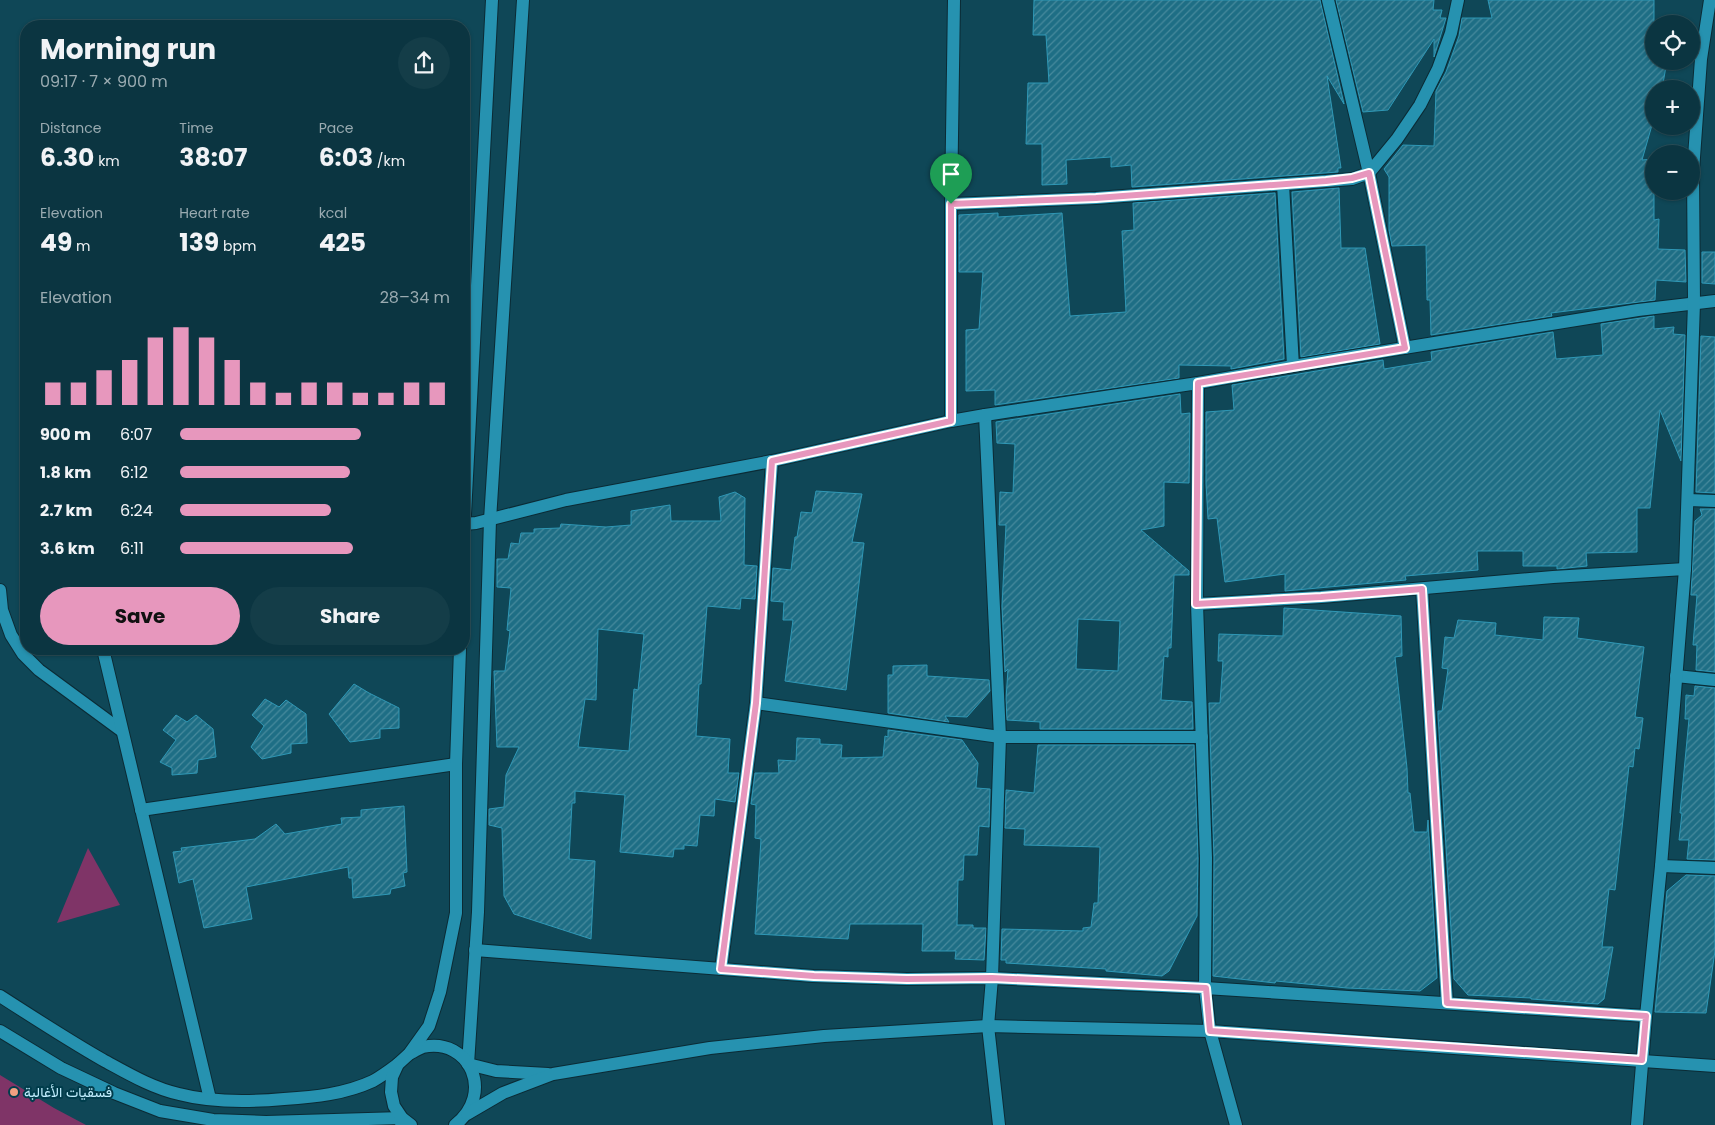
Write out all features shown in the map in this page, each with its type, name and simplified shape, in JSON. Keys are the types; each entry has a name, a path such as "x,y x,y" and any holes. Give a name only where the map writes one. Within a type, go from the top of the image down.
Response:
{"street":[{"path":"470,412 492,0"},
{"path":"468,1064 478,912 490,520 523,0"},
{"path":"951,421 951,204 954,0"},
{"path":"1328,0 1369,173 1405,348"},
{"path":"951,204 1096,198 1352,178 1369,173 1420,105 1438,69 1451,33 1458,0"},
{"path":"1637,1125 1661,866 1685,569 1694,303 1693,172 1701,59 1710,0"},
{"path":"1701,59 1715,60"},
{"path":"1283,184 1293,366"},
{"path":"470,523 490,520 566,500 772,461 951,421 1198,383 1638,310 1715,301"},
{"path":"1198,383 1196,604 1206,858 1206,988 1210,1031 1236,1125"},
{"path":"985,415 1000,737 992,978 988,1026 999,1125"},
{"path":"721,969 756,703 772,461"},
{"path":"1688,500 1715,501"},
{"path":"1196,604 1321,597 1553,577 1685,569"},
{"path":"1422,589 1447,1003"},
{"path":"0,590 2,610 11,635 20,649"},
{"path":"24,655 39,670 122,731"},
{"path":"104,655 210,1099"},
{"path":"0,996 80,1046 151,1085 179,1094 210,1099 256,1101 319,1097 351,1090 374,1080 398,1064 409,1054 429,1026 440,992 456,913 456,764 460,655"},
{"path":"1676,676 1715,680"},
{"path":"756,703 1000,737 1202,737"},
{"path":"141,810 456,764"},
{"path":"1661,866 1715,868"},
{"path":"475,950 814,976 907,979 992,978 1206,988 1646,1016"},
{"path":"467,1114 503,1093 553,1074 710,1048 824,1036 988,1026 1210,1031 1715,1066"},
{"path":"0,1031 61,1068 114,1093 160,1110 213,1120 405,1123"},
{"path":"409,1054 422,1048 436,1046 449,1049 461,1056 468,1064 475,1079 476,1093 472,1106 456,1125"},
{"path":"398,1064 392,1077 391,1092 394,1106 405,1123"},
{"path":"468,1064 496,1071 553,1074"}],"shaded area":[{"path":"88,848 120,905 57,923"},
{"name":"فسقيات الأغالبة","path":"0,1075 54,1108 86,1125 0,1125"}],"building":[{"path":"1034,0 1320,0 1344,104 1327,76 1341,168 1338,168 1338,172 1132,187 1131,165 1111,167 1111,157 1066,160 1067,184 1042,185 1042,144 1026,144 1028,83 1049,83 1046,35 1033,35"},
{"path":"1336,0 1434,0 1433,10 1442,10 1440,18 1446,18 1434,57 1434,39 1388,110 1363,112"},
{"path":"1488,0 1654,0 1654,15 1645,15 1645,70 1665,70 1664,80 1645,80 1645,135 1649,135 1642,160 1645,160 1645,200 1654,200 1654,220 1659,219 1658,249 1685,250 1686,282 1656,280 1655,300 1551,313 1552,316 1431,335 1430,300 1427,300 1426,245 1392,246 1389,230 1389,177 1384,169 1403,145 1434,146 1436,91 1446,72 1459,36 1462,18 1492,18"},
{"path":"1339,188 1341,248 1365,248 1380,344 1301,357 1292,192"},
{"path":"1275,193 1284,359 1231,369 1231,366 1179,365 1179,378 995,405 995,390 966,391 966,330 979,329 983,272 959,272 959,215 998,213 998,217 1062,213 1070,316 1126,312 1122,231 1134,230 1133,203"},
{"path":"1702,252 1715,252 1715,284 1702,283"},
{"path":"1654,316 1654,329 1674,327 1673,334 1685,335 1681,461 1660,410 1650,508 1637,508 1637,552 1586,553 1587,566 1557,569 1557,566 1523,566 1523,551 1477,551 1478,570 1405,576 1406,580 1285,591 1285,574 1225,582 1217,518 1208,519 1206,412 1234,410 1232,385 1383,360 1384,369 1432,361 1431,352 1553,332 1556,359 1603,355 1601,324"},
{"path":"1701,336 1715,337 1715,493 1696,492"},
{"path":"1180,394 1181,414 1190,413 1189,483 1164,482 1164,526 1141,530 1189,571 1189,575 1174,575 1171,648 1168,648 1168,657 1164,656 1161,700 1192,702 1193,729 1040,729 1040,722 1007,720 1008,669 1005,672 1002,606 1006,525 999,525 1000,492 1013,493 1015,444 997,443 996,422","holes":["1078,619 1120,621 1118,671 1076,669"]},
{"path":"816,491 862,494 852,542 864,543 846,690 785,681 793,620 783,620 784,602 771,601 773,568 791,570 795,537 797,537 801,512 812,513"},
{"path":"735,492 745,498 744,565 757,566 755,599 741,598 740,609 707,606 696,736 730,739 728,773 739,773 735,802 715,799 714,816 700,815 697,846 684,845 684,849 674,849 673,857 620,852 625,795 575,791 575,803 572,803 569,859 595,861 591,939 514,914 504,896 502,828 489,825 489,809 504,807 506,775 519,747 497,747 494,671 505,671 510,631 507,630 511,588 497,587 497,559 508,559 511,543 519,544 521,533 534,533 534,529 560,528 561,524 606,527 631,525 631,511 670,505 671,521 721,521 719,497","holes":["598,629 644,634 638,690 634,689 629,751 578,747 585,699 596,700"]},
{"path":"1700,509 1715,509 1715,672 1696,670 1697,645 1693,645 1697,595 1691,595 1695,521 1702,515"},
{"path":"1284,608 1401,616 1402,656 1395,657 1408,793 1410,793 1414,832 1427,832 1428,820 1437,978 1420,991 1347,988 1276,981 1275,983 1213,976 1214,858 1209,703 1220,703 1223,661 1218,661 1219,634 1283,636"},
{"path":"1544,617 1579,618 1577,638 1644,647 1635,717 1643,718 1639,749 1635,748 1633,767 1629,766 1615,890 1609,889 1602,947 1613,947 1604,999 1598,1004 1468,995 1454,979 1438,715 1438,711 1442,711 1448,669 1442,668 1445,637 1454,638 1458,620 1496,623 1495,635 1543,640"},
{"path":"927,665 927,676 989,680 990,691 967,717 945,716 949,722 888,713 888,675 893,675 893,666"},
{"path":"354,684 399,708 399,728 380,729 380,738 350,742 329,714"},
{"path":"1695,686 1715,688 1715,860 1687,859 1689,840 1679,840 1689,719 1685,719 1686,695 1694,696"},
{"path":"265,699 279,707 286,700 306,714 307,743 291,744 291,753 262,759 251,747 264,726 252,715"},
{"path":"176,715 187,722 196,715 213,729 216,757 198,760 197,773 172,775 172,768 160,762 176,740 163,730"},
{"path":"888,730 962,740 978,763 976,788 990,789 989,827 979,826 977,855 964,855 963,880 958,880 957,925 973,925 973,928 986,928 984,960 955,959 956,951 922,951 923,924 850,924 848,939 755,934 761,839 755,838 756,805 751,804 755,773 779,773 778,760 796,761 797,738 820,739 820,744 842,745 841,758 883,757 885,736 888,737"},
{"path":"1038,745 1194,745 1198,858 1197,916 1169,971 1162,976 1106,971 1106,969 1006,963 1006,960 1001,960 1002,929 1083,931 1083,928 1091,927 1094,903 1098,903 1100,847 1024,845 1025,829 1005,828 1006,790 1034,793"},
{"path":"404,806 407,872 403,873 405,886 391,889 390,894 353,898 352,878 349,878 348,867 246,887 252,919 204,928 193,879 179,883 173,852 182,851 181,848 255,839 276,824 285,834 342,824 341,818 361,817 361,810"},
{"path":"1686,875 1715,876 1715,951 1706,1013 1655,1012 1667,891"}],"place":[{"name":"فسقيات الأغالبة","path":"14,1092"}],"route":[{"path":"1369,173 1405,348 1198,383 1196,604 1422,589 1447,1003 1646,1016 1642,1060 1210,1031 1206,988 992,978 907,979 814,976 721,969 756,703 772,461 951,421 951,204 1096,198 1326,181 1352,178 1369,173"}]}
